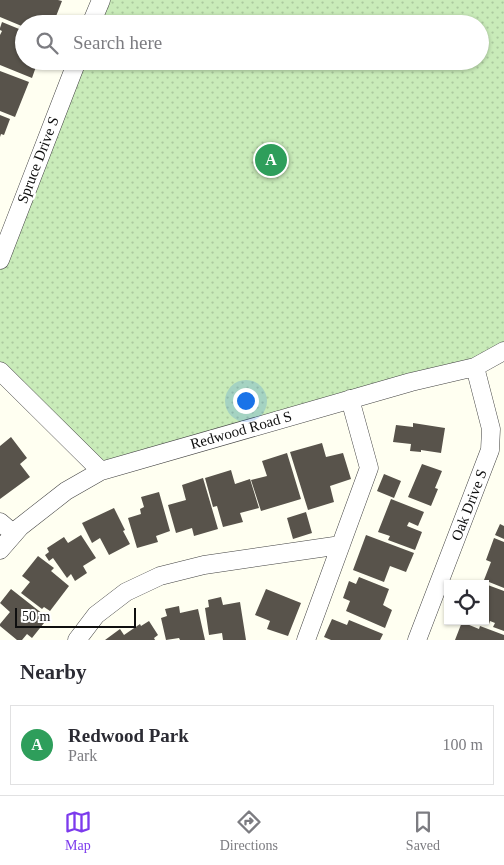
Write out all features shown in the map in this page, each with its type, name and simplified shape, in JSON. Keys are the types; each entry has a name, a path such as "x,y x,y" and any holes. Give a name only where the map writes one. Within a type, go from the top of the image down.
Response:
{"street":[{"path":"95,15 101,0"},
{"name":"Spruce Drive S","path":"0,260 74,70"},
{"name":"Redwood Road S","path":"0,550 20,527 66,491 102,471 350,399 475,367 504,351"},
{"name":"Oak Drive S","path":"418,640 490,450 491,429 475,367"},
{"path":"0,371 7,380 102,471"},
{"path":"306,640 369,468 350,399"},
{"path":"0,522 14,534"},
{"path":"77,640 96,615 126,592 160,576 204,565 341,544"}],"green space":[{"path":"101,0 504,0 504,351 101,471 0,371 0,260 74,70 489,70 489,15 95,15"}],"building":[{"path":"0,0 62,1 57,15 15,15 15,23 0,17"},
{"path":"2,22 15,27 15,70 35,70 32,78 0,65 0,35 2,31 0,28"},
{"path":"0,71 29,82 15,117 0,111"},
{"path":"0,115 10,119 4,135 1,134 0,137"},
{"path":"413,423 445,428 441,453 421,450 421,452 410,451 411,444 393,442 396,425 413,427"},
{"path":"11,437 27,458 20,464 30,477 0,499 0,446"},
{"path":"322,443 326,457 343,453 351,479 330,486 334,502 308,510 290,452"},
{"path":"287,453 301,499 261,511 251,480 267,476 262,461"},
{"path":"422,464 442,471 435,488 438,489 431,506 408,497"},
{"path":"231,470 235,484 250,479 259,508 240,513 243,522 223,527 217,506 213,507 205,478"},
{"path":"384,474 401,481 394,498 377,491"},
{"path":"203,478 218,529 194,536 192,528 176,533 168,505 186,500 182,485"},
{"path":"159,492 170,531 156,536 158,542 137,548 128,518 141,514 140,509 144,507 141,497"},
{"path":"391,499 424,512 418,526 409,522 407,526 422,532 415,550 388,540 390,536 378,532"},
{"path":"114,508 130,544 109,555 100,538 92,543 82,523"},
{"path":"306,512 312,533 293,539 287,518"},
{"path":"500,524 504,526 504,539 495,535"},
{"path":"81,535 96,558 83,566 87,573 75,581 71,574 67,578 53,558 49,561 45,555 49,552 47,548 64,537 68,543"},
{"path":"366,535 414,553 406,572 390,566 384,582 353,570"},
{"path":"494,538 504,542 504,588 489,582 489,580 484,580 491,562 486,560"},
{"path":"38,556 54,568 51,571 69,586 50,611 44,607 42,609 21,593 30,582 22,576"},
{"path":"359,577 389,589 383,605 392,610 385,628 346,611 350,601 343,598 349,581 356,584"},
{"path":"489,585 504,591 504,631 493,627 495,623 490,621 489,624"},
{"path":"11,589 48,618 32,638 27,634 22,640 17,640 0,626 10,612 0,603"},
{"path":"266,589 301,603 288,636 267,629 270,621 255,615"},
{"path":"221,597 223,605 240,602 246,640 223,640 222,633 209,635 205,608 209,607 208,600"},
{"path":"179,606 180,613 198,609 205,640 180,640 179,638 166,640 161,618 167,616 165,609"},
{"path":"332,619 347,625 349,620 383,634 380,640 331,640 324,637"},
{"path":"149,621 158,635 154,638 155,640 105,640 120,629 124,635 140,624 141,626"},
{"path":"461,625 469,625 479,629 480,626 504,635 504,640 455,640"}],"place":[{"name":"Redwood Park","path":"271,160"}]}
